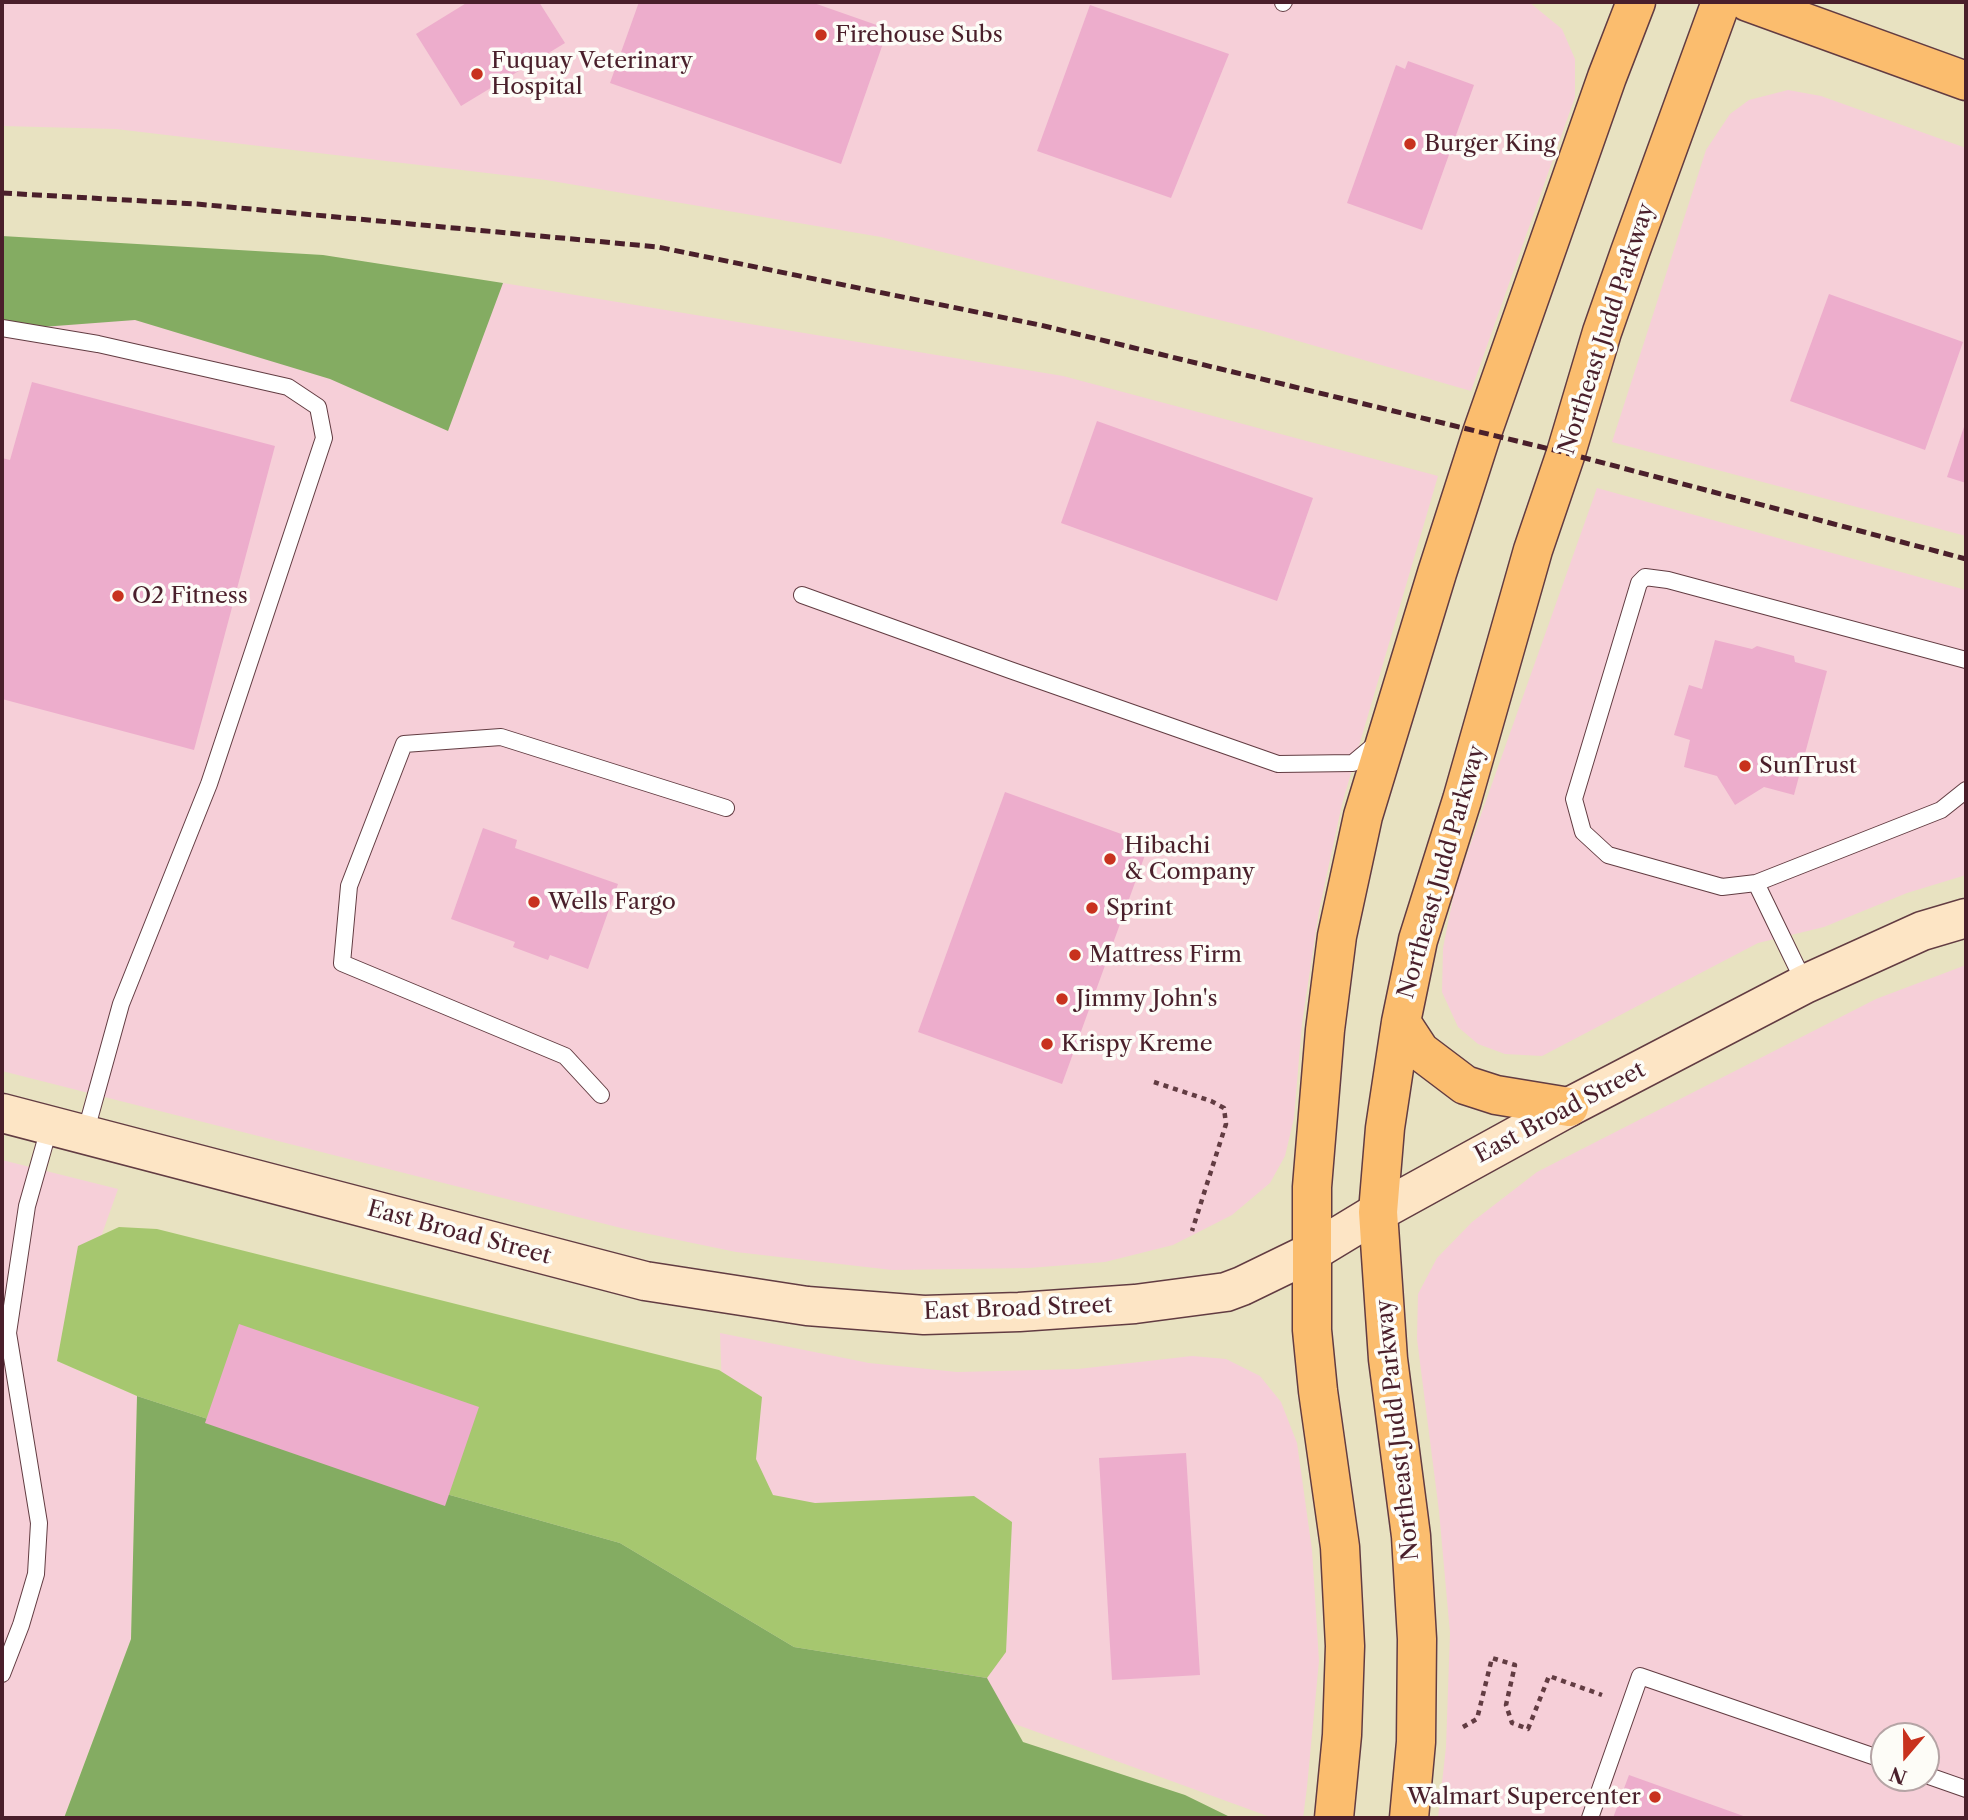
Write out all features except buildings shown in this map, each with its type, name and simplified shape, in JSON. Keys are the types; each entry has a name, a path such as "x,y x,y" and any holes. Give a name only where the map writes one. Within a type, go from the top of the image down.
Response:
{"main road":[{"path":"1335,1818 1342,1735 1345,1646 1340,1547 1312,1330 1312,1186 1325,1030 1337,936 1363,816 1482,433 1636,2"},
{"name":"Northeast Judd Parkway","path":"1409,1818 1416,1742 1417,1639 1411,1536 1388,1359 1378,1212 1385,1128 1401,1022 1418,940 1462,800 1533,550 1566,453 1602,332 1721,2"},
{"path":"1748,2 1966,81"},
{"name":"East Broad Street","path":"2,1113 645,1281 807,1306 924,1315 1135,1304 1226,1292 1312,1252 1378,1212 1569,1107 1805,984 1922,931 1966,918"},
{"path":"1401,1022 1420,1051 1465,1085 1496,1096 1569,1107"}],"lane":[{"path":"2,328 98,344 288,387 318,407 324,438 209,784 121,1004 67,1130 27,1206 5,1333 39,1523 36,1574 21,1625 2,1674"},
{"path":"1966,660 1668,580 1645,577 1639,583 1574,799 1583,832 1608,855 1723,887 1756,883 1941,810 1966,790"},
{"path":"803,595 1278,764 1353,763 1387,734"},
{"path":"601,1095 565,1056 342,963 349,886 404,744 501,737 726,808"},
{"path":"1756,883 1805,984"},
{"path":"1590,1818 1640,1676 1870,1755"},
{"path":"1940,1780 1966,1789"}],"path":[{"path":"1154,1082 1224,1108 1226,1124 1192,1231"},
{"path":"1462,1727 1477,1719 1492,1657 1516,1665 1506,1705 1512,1723 1528,1729 1549,1676 1629,1705"}],"shaded area":[{"path":"2,2 1529,2 1562,29 1575,59 1575,97 1471,391 1260,330 881,237 546,180 116,129 2,126"},
{"path":"1788,90 1821,96 1966,148 1966,536 1612,442 1706,150 1730,114 1749,100"},
{"path":"2,240 503,283 1063,376 1438,476 1342,804 1319,911 1302,1023 1294,1118 1285,1156 1270,1183 1232,1215 1173,1245 1105,1262 1029,1268 892,1270 736,1252 625,1229 2,1071"},
{"path":"1597,488 1966,590 1966,875 1907,893 1824,927 1758,943 1542,1056 1505,1054 1478,1044 1458,1027 1442,992 1443,948 1455,888"},
{"path":"1966,965 1966,1818 1438,1818 1446,1747 1450,1633 1439,1511 1417,1339 1418,1294 1437,1258 1472,1222 1537,1172 1876,999"},
{"path":"2,1160 118,1189 57,1361 137,1396 131,1639 64,1818 2,1818"},
{"path":"720,1333 869,1363 957,1372 1078,1369 1192,1356 1226,1359 1260,1376 1281,1402 1297,1443 1312,1550 1319,1661 1303,1818 1273,1818 971,1708 726,1499"}],"green space":[{"path":"2,236 323,255 503,283 448,431 330,379 135,320 2,330"},
{"path":"119,1227 157,1229 719,1370 762,1397 756,1459 773,1495 815,1503 974,1496 1012,1522 1006,1652 987,1678 794,1647 620,1543 386,1477 137,1396 57,1361 78,1246"},
{"path":"137,1396 386,1477 620,1543 794,1647 987,1678 1023,1742 1185,1795 1232,1818 64,1818 131,1639"}],"railway":[{"path":"2,193 197,204 658,247 1040,325 1566,453 1966,559"}],"place":[{"name":"Firehouse Subs","path":"821,35"},
{"name":"Fuquay Veterinary Hospital","path":"477,74"},
{"name":"Burger King","path":"1410,144"},
{"name":"O2 Fitness","path":"118,596"},
{"name":"SunTrust","path":"1745,766"},
{"name":"Hibachi & Company","path":"1110,859"},
{"name":"Wells Fargo","path":"534,902"},
{"name":"Sprint","path":"1092,908"},
{"name":"Mattress Firm","path":"1075,955"},
{"name":"Jimmy John's","path":"1062,999"},
{"name":"Krispy Kreme","path":"1047,1044"},
{"name":"Walmart Supercenter","path":"1655,1797"}]}
